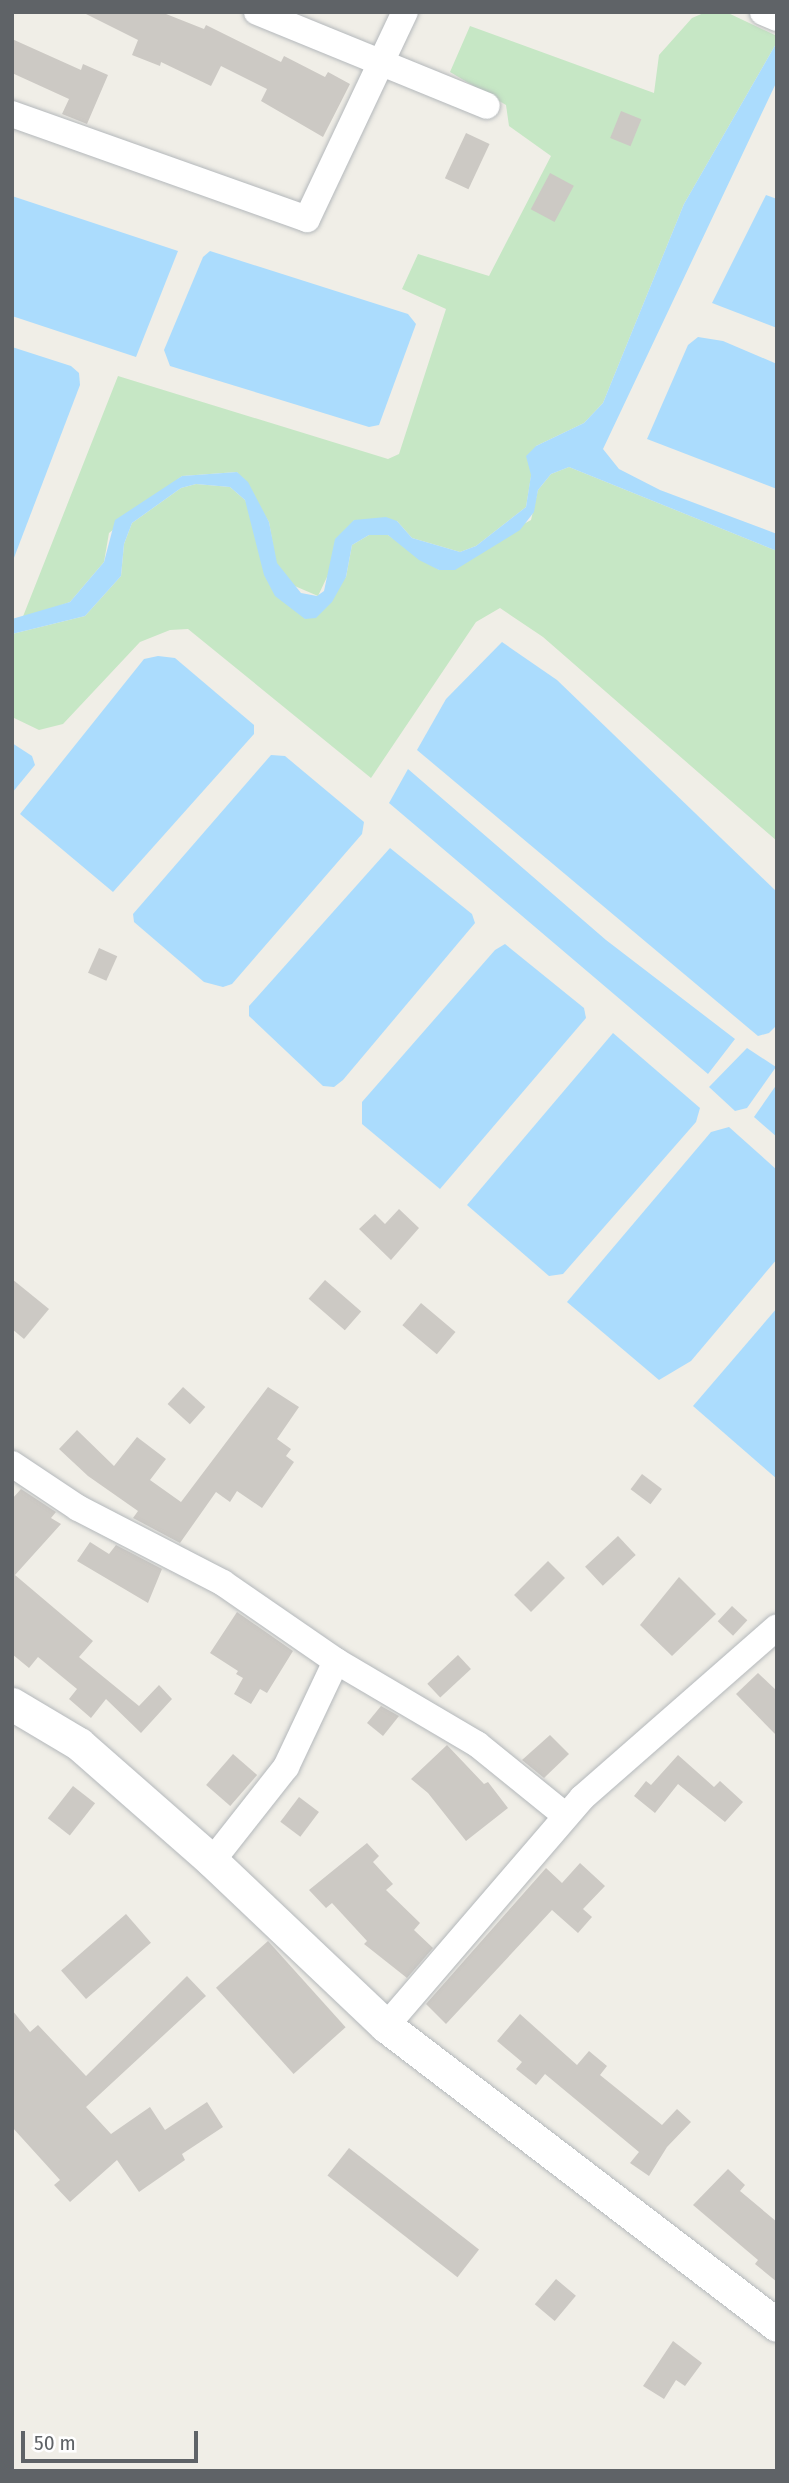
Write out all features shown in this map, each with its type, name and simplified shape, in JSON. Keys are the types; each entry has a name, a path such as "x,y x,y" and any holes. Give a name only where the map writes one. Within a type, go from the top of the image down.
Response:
{"street":[{"path":"257,12 486,106"},
{"path":"12,114 307,219 405,12"},
{"path":"763,12 777,18"},
{"path":"12,1464 78,1508 223,1583 336,1661 477,1744 566,1816"},
{"path":"386,2026 566,1816 777,1627"},
{"path":"212,1860 286,1767 336,1661"},
{"path":"12,1704 79,1744 212,1860 386,2026 777,2325"}],"green space":[{"path":"706,12 726,12 777,36 777,42 684,204 603,403 584,423 536,446 526,507 476,546 460,552 412,538 397,521 354,520 318,596 290,584 276,563 269,522 237,472 182,476 109,533 104,562 70,602 22,619 118,376 388,459 399,454 446,309 402,289 418,254 489,276 551,156 509,126 506,105 450,72 470,26 654,93 659,55 692,18"},
{"path":"569,467 777,551 777,841 543,637 500,608 476,622 371,778 188,629 170,630 140,642 63,724 39,730 12,717 12,634 85,616 121,576 124,544 132,523 181,488 196,484 230,487 245,500 305,619 346,577 352,545 369,535 388,535 439,570 531,520 538,490 551,474"}],"water":[{"path":"777,42 777,81 603,449 619,469 660,490 777,534 777,551 569,467 551,474 538,490 534,512 520,530 455,570 439,570 419,560 388,535 369,535 352,545 346,577 332,602 316,618 305,619 275,596 264,575 245,500 230,487 196,484 181,488 132,523 124,544 121,576 85,616 12,634 12,619 70,602 104,562 115,520 182,476 237,472 248,482 269,522 277,563 301,593 317,596 324,591 335,539 354,520 386,517 397,521 412,538 460,552 476,546 526,507 531,475 526,456 536,446 584,423 603,403 684,204"},
{"path":"766,195 777,199 777,328 712,303"},
{"path":"12,196 178,251 136,357 12,316"},
{"path":"210,251 408,314 416,324 379,425 369,427 170,366 164,350 203,257"},
{"path":"698,337 723,341 777,364 777,489 647,439 688,345"},
{"path":"12,347 71,366 79,373 80,385 12,563"},
{"path":"502,642 557,680 777,892 777,1025 769,1033 758,1036 417,750 446,699"},
{"path":"158,656 175,658 254,725 254,734 113,892 20,814 144,659"},
{"path":"12,743 32,756 35,765 12,793"},
{"path":"271,755 285,756 364,822 362,834 232,984 223,987 204,982 134,922 133,914"},
{"path":"408,769 606,940 735,1039 708,1074 389,803"},
{"path":"390,848 472,914 475,923 343,1080 334,1087 323,1086 249,1016 249,1006"},
{"path":"505,944 584,1008 586,1018 440,1189 362,1124 362,1102 495,950"},
{"path":"613,1033 700,1108 696,1122 563,1274 549,1276 467,1205"},
{"path":"747,1048 776,1067 747,1108 735,1111 709,1087"},
{"path":"777,1084 777,1137 754,1117"},
{"path":"729,1127 777,1170 777,1259 691,1361 659,1380 567,1302 711,1132"},
{"path":"777,1308 777,1479 693,1406"}],"building":[{"path":"82,12 161,12 204,29 206,25 281,62 284,56 325,77 328,72 350,84 323,137 261,101 267,89 221,66 211,86 161,62 160,66 132,55 138,40"},
{"path":"12,39 81,70 83,64 108,75 87,124 62,114 69,99 12,73"},
{"path":"621,111 641,119 631,146 610,138"},
{"path":"466,133 490,144 468,189 445,178"},
{"path":"550,173 574,186 555,222 531,209"},
{"path":"99,948 117,956 106,981 88,973"},
{"path":"399,1209 419,1228 391,1260 359,1229 375,1214 385,1224"},
{"path":"12,1279 49,1309 24,1339 12,1329"},
{"path":"325,1280 361,1311 345,1330 309,1299"},
{"path":"421,1303 455,1332 437,1354 402,1325"},
{"path":"183,1387 205,1407 190,1424 168,1404"},
{"path":"268,1387 299,1407 277,1439 291,1449 286,1456 294,1462 262,1508 237,1491 230,1502 216,1492 180,1543 133,1518 138,1511 88,1476 59,1449 77,1430 114,1466 137,1437 166,1459 150,1480 181,1502"},
{"path":"642,1474 662,1489 651,1504 631,1489"},
{"path":"21,1489 56,1512 51,1518 61,1524 15,1575 93,1641 79,1657 139,1706 159,1685 172,1699 141,1733 106,1699 91,1718 69,1699 77,1689 38,1657 29,1668 12,1654 12,1499"},
{"path":"618,1536 636,1555 603,1586 585,1567"},
{"path":"90,1542 109,1554 116,1545 162,1569 148,1603 77,1561"},
{"path":"548,1561 565,1578 531,1612 514,1595"},
{"path":"679,1577 716,1614 672,1656 640,1625"},
{"path":"732,1606 747,1620 733,1636 718,1621"},
{"path":"237,1612 293,1651 267,1693 260,1689 251,1704 234,1694 243,1678 236,1674 238,1671 210,1653"},
{"path":"458,1655 471,1669 440,1698 427,1684"},
{"path":"758,1673 777,1691 777,1736 736,1694"},
{"path":"381,1706 399,1716 383,1736 367,1723"},
{"path":"550,1735 569,1754 544,1778 522,1760"},
{"path":"447,1745 484,1784 488,1782 508,1808 466,1841 428,1793 411,1779"},
{"path":"233,1754 257,1775 230,1806 206,1785"},
{"path":"678,1755 714,1787 720,1781 743,1802 725,1822 678,1784 655,1813 634,1796 646,1781 651,1785"},
{"path":"73,1786 95,1803 70,1836 48,1818"},
{"path":"299,1797 319,1812 300,1837 280,1822"},
{"path":"367,1843 379,1856 373,1862 393,1884 386,1890 420,1923 414,1930 433,1948 407,1978 364,1944 367,1941 332,1903 326,1908 309,1890"},
{"path":"580,1863 605,1886 583,1909 592,1917 578,1933 552,1910 446,2024 426,2004 546,1868 562,1883"},
{"path":"126,1914 151,1943 86,1999 61,1970"},
{"path":"268,1941 346,2027 294,2074 216,1988"},
{"path":"187,1976 206,1996 86,2107 111,2134 150,2107 165,2130 207,2102 223,2127 182,2154 185,2160 139,2192 117,2160 70,2202 54,2185 60,2180 12,2127 12,2010 30,2032 38,2025 86,2076"},
{"path":"520,2014 577,2065 589,2051 607,2066 600,2075 662,2125 677,2109 691,2122 667,2147 649,2176 630,2163 639,2152 545,2074 536,2085 516,2069 522,2062 497,2041"},
{"path":"349,2148 479,2250 457,2277 327,2176"},
{"path":"728,2169 745,2185 740,2191 777,2222 777,2282 755,2264 758,2260 693,2205"},
{"path":"556,2279 576,2296 555,2321 535,2304"},
{"path":"673,2341 702,2363 685,2386 676,2380 664,2399 643,2386"}]}
